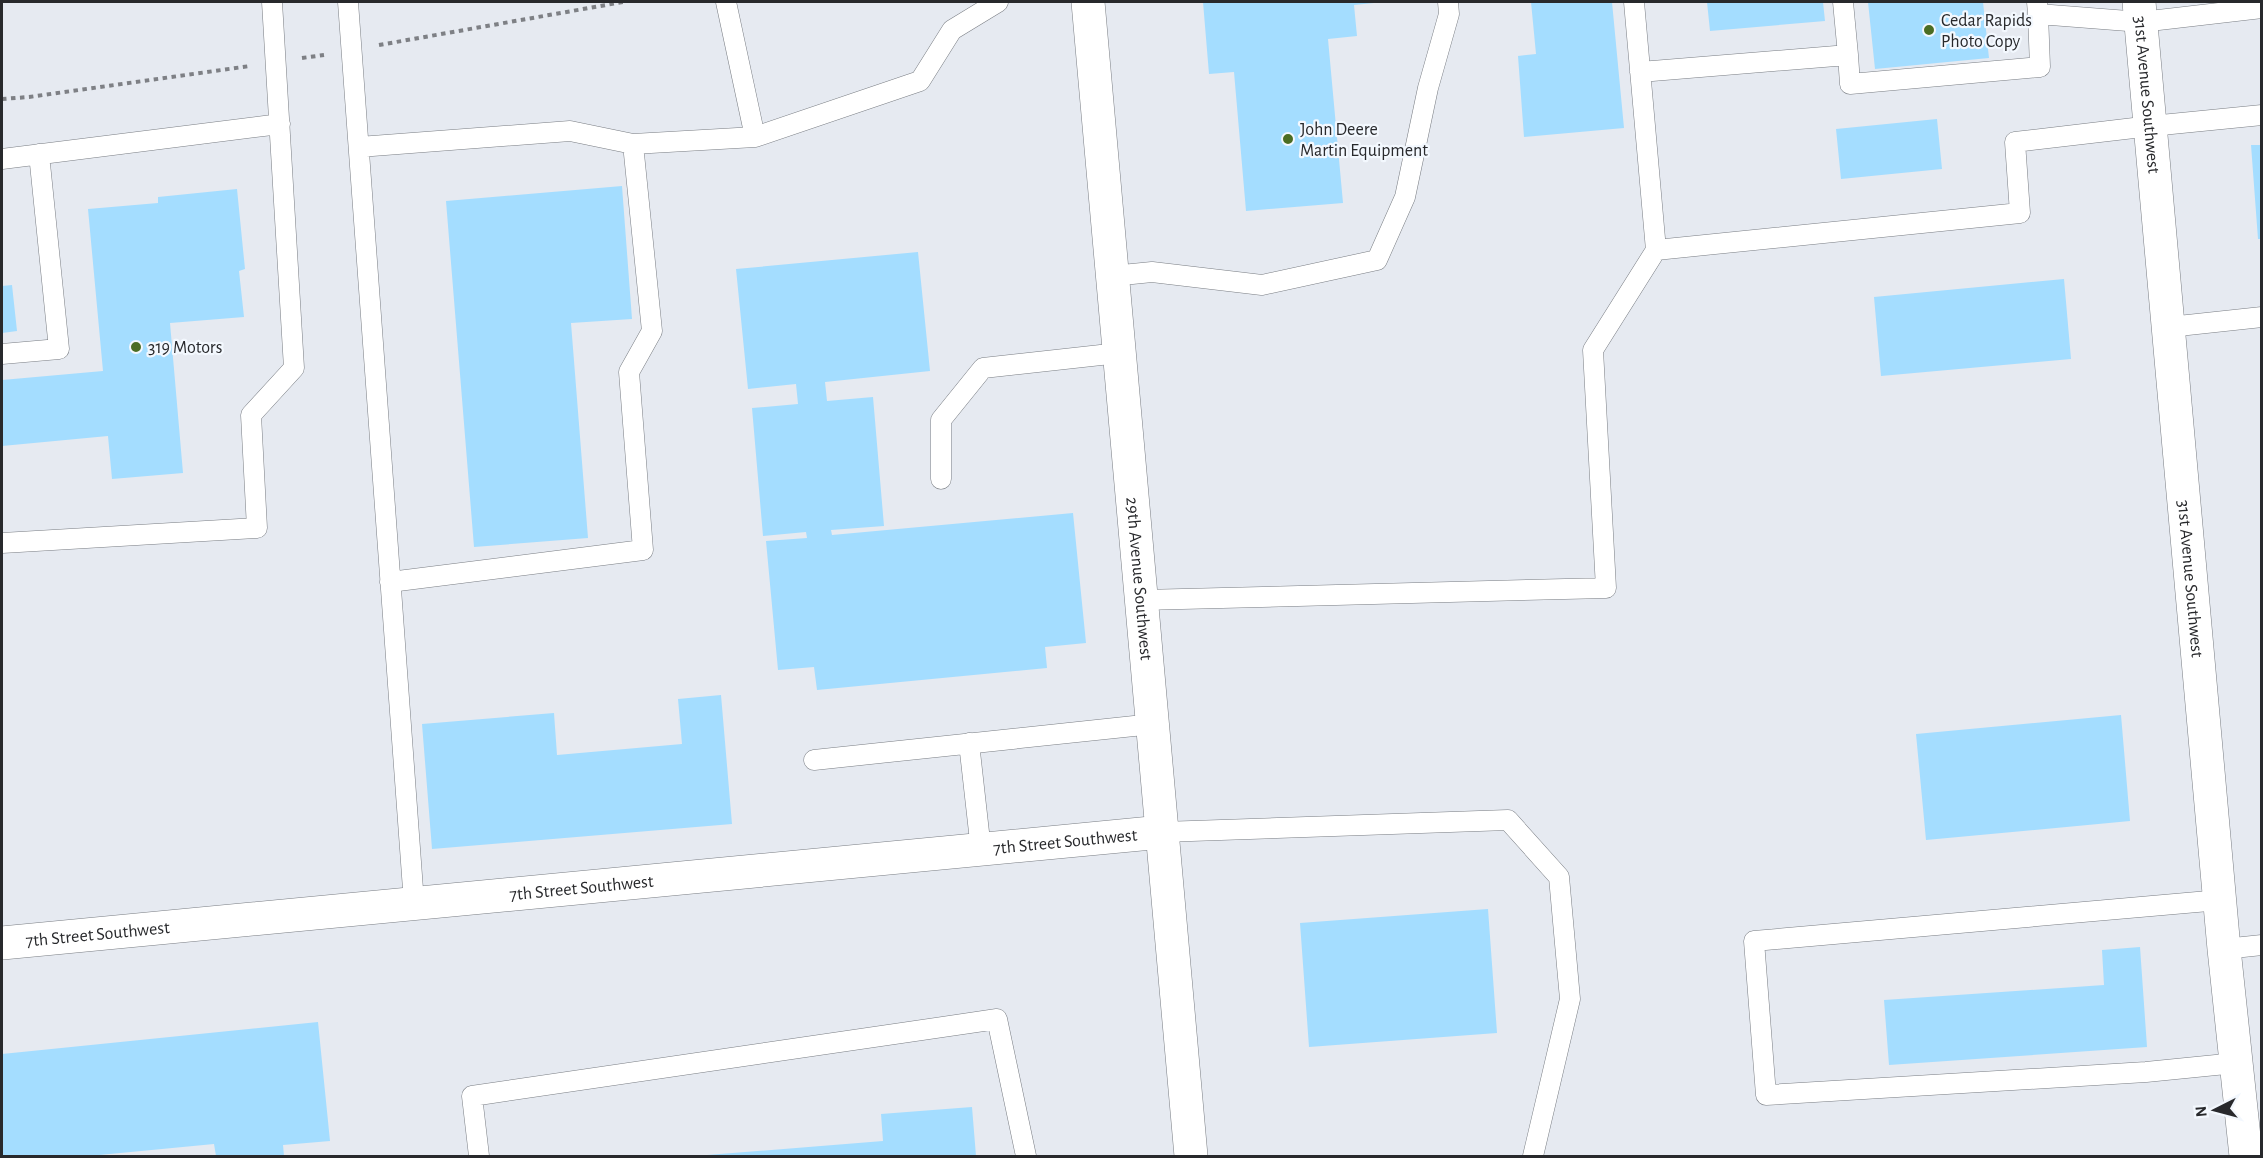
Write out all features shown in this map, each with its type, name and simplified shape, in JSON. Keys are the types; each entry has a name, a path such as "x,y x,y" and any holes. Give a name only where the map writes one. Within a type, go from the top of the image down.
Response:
{"street":[{"name":"29th Avenue Southwest","path":"1088,2 1191,1156"},
{"name":"31st Avenue Southwest","path":"2140,12 2224,949 2236,1063 2251,1147"},
{"name":"7th Street Southwest","path":"2,942 1162,832"}],"lane":[{"path":"2,543 257,528 251,415 294,369 272,2"},
{"path":"348,2 414,903"},
{"path":"726,2 755,137"},
{"path":"359,147 570,131 633,144 755,137 920,81 952,30 998,2"},
{"path":"1112,276 1152,272 1262,285 1377,260 1405,197 1428,88 1449,14 1448,2"},
{"path":"1142,600 1606,588 1593,350 1656,250 1634,2"},
{"path":"1843,2 1850,84 2040,67 2037,8 2140,12 2262,8"},
{"path":"1640,72 1848,55"},
{"path":"1656,250 2020,213 2015,142 2262,115"},
{"path":"2,159 280,124"},
{"path":"390,582 644,550 629,372 652,331 633,144"},
{"path":"2,354 59,349 39,154"},
{"path":"2169,327 2262,317"},
{"path":"940,479 941,420 983,368 1119,353"},
{"path":"814,760 1153,724"},
{"path":"969,743 981,850"},
{"path":"1162,832 1508,820 1559,877 1570,999 1533,1156"},
{"path":"2220,900 1754,941 1766,1095 2146,1072 2236,1063"},
{"path":"2224,949 2262,945"},
{"path":"479,1156 472,1096 997,1020 1026,1156"}],"path":[{"path":"2,99 276,62 623,2"}],"building":[{"name":"John Deere Martin Equipment","path":"1203,2 1374,2 1354,5 1357,36 1328,39 1343,203 1246,211 1234,72 1209,74"},
{"path":"1531,2 1612,2 1624,128 1524,137 1518,56 1536,54"},
{"path":"1707,2 1823,2 1825,21 1710,31"},
{"name":"Cedar Rapids Photo Copy","path":"1868,2 1983,2 1989,58 1875,69"},
{"path":"1937,119 1942,169 1841,179 1836,129"},
{"path":"2251,145 2262,145 2262,239 2258,239"},
{"path":"622,186 632,319 571,323 588,538 474,547 446,201"},
{"name":"319 Motors","path":"237,189 245,269 239,271 244,317 170,323 183,473 112,479 108,436 2,446 2,380 103,371 88,209 158,203 158,197"},
{"path":"918,252 930,371 825,382 827,401 873,397 884,526 831,530 832,535 1073,513 1086,643 1045,647 1047,668 817,690 814,667 778,670 766,541 807,538 806,532 763,536 752,408 798,404 796,384 748,389 736,269"},
{"path":"2064,279 2071,359 1881,376 1874,297"},
{"path":"12,285 17,331 2,333 2,286"},
{"path":"721,695 732,824 432,849 422,724 554,713 557,755 682,744 678,699"},
{"path":"2121,715 2130,821 1926,840 1916,734"},
{"path":"1488,909 1497,1033 1309,1047 1300,923"},
{"path":"2140,947 2147,1047 1889,1065 1884,1000 2104,985 2102,950"},
{"path":"318,1022 330,1141 283,1145 284,1156 216,1156 214,1144 89,1156 2,1156 2,1054"},
{"path":"972,1107 976,1156 707,1156 883,1141 881,1114"}],"place":[{"name":"Cedar Rapids Photo Copy","path":"1929,30"},
{"name":"John Deere Martin Equipment","path":"1288,139"},
{"name":"319 Motors","path":"136,347"}]}
